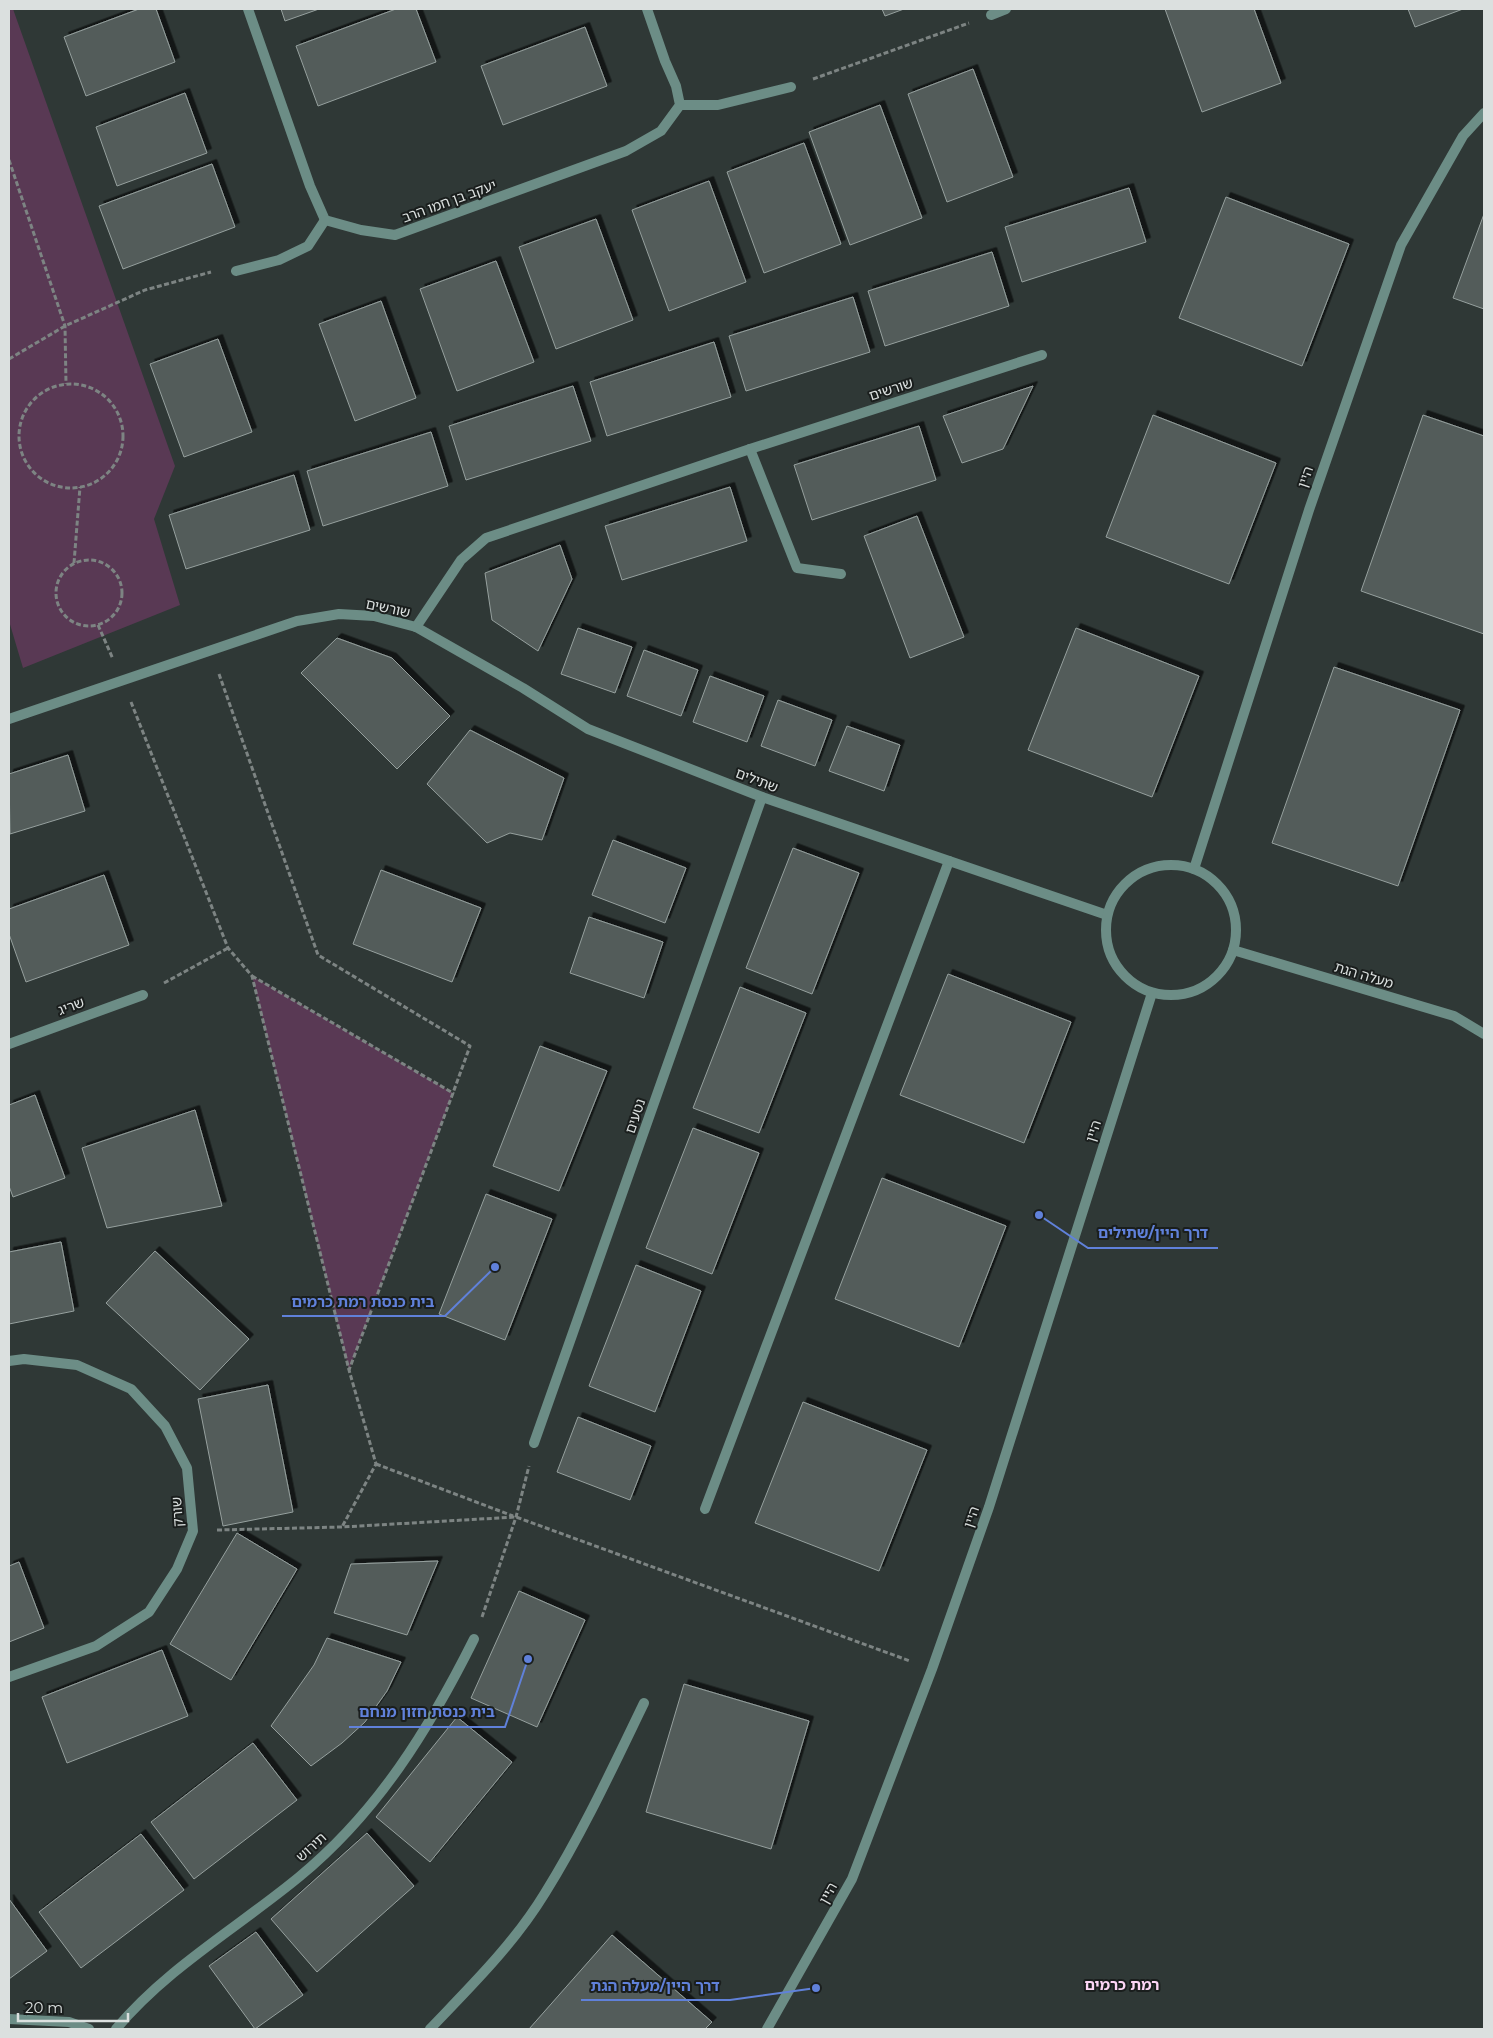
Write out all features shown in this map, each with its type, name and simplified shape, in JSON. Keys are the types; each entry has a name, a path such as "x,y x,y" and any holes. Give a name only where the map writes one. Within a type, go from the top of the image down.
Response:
{"street":[{"path":"236,271 278,260 308,246 325,220 310,186 248,9"},
{"path":"647,9 664,61 676,86 680,106 718,105 791,87"},
{"path":"991,15 1006,9"},
{"name":"יעקב בן חמו הרב","path":"325,220 361,230 396,235 626,151 661,131 680,106"},
{"name":"היין","path":"1194,869 1308,510 1401,244 1463,136 1484,113"},
{"name":"שורשים","path":"9,720 297,621 339,614 374,616 416,628 461,560 486,538 750,449 1042,355"},
{"path":"750,449 797,568 841,574"},
{"name":"שתילים","path":"416,628 523,688 588,729 762,797 1107,915"},
{"name":"נטעים","path":"534,1443 762,797"},
{"path":"705,1509 949,861"},
{"path":"1172,865 1194,869 1211,878 1225,892 1231,904 1236,930 1233,950 1226,965 1216,979 1202,988 1185,994 1168,996 1152,993 1136,986 1123,976 1114,963 1107,948 1105,931 1107,915 1116,894 1131,878 1144,872 1172,865"},
{"name":"מעלה הגת","path":"1233,950 1454,1016 1484,1034"},
{"name":"היין","path":"767,2029 852,1879 932,1669 989,1507 1152,993"},
{"name":"שריג","path":"9,1044 143,995"},
{"name":"שורק","path":"9,1361 24,1359 77,1365 131,1389 165,1426 187,1468 193,1531 177,1569 149,1612 96,1646 9,1677"},
{"name":"תירוש","path":"116,2029 132,2010 162,1981 299,1877 345,1834 407,1760 442,1702 474,1639"},
{"path":"430,2029 492,1965 544,1894 583,1828 644,1704"},
{"path":"9,2019 69,2022 89,2029"}],"path":[{"path":"791,87 991,15"},
{"path":"9,160 65,326 66,384"},
{"path":"9,359 65,326 145,290 206,272 236,271"},
{"path":"66,384 83,386 104,397 119,417 122,433 121,450 114,465 103,477 88,486 80,487 72,489 54,486 38,478 26,464 20,448 19,431 24,414 34,399 49,389 66,384"},
{"path":"74,563 80,487"},
{"path":"96,560 114,571 120,580 121,602 116,612 98,625 77,624 60,610 56,600 59,578 65,569 74,563 96,560"},
{"path":"98,625 122,680 228,948 252,976 453,1093"},
{"path":"211,650 318,955 470,1046 348,1370"},
{"path":"143,995 228,948"},
{"path":"252,976 348,1370 376,1464 342,1527"},
{"path":"474,1639 516,1517 534,1443"},
{"path":"376,1464 932,1669"},
{"path":"193,1531 342,1527 516,1517"}],"shaded area":[{"path":"9,9 13,9 175,466 154,519 180,605 23,668 9,621"},
{"path":"252,976 453,1093 349,1370"}],"building":[{"path":"139,9 156,9 175,62 86,96 64,37"},
{"path":"281,9 319,9 285,21"},
{"path":"396,9 416,9 436,62 318,106 296,46"},
{"path":"882,9 904,9 885,16"},
{"path":"1165,9 1254,9 1281,83 1202,112"},
{"path":"1408,9 1463,9 1415,27"},
{"path":"585,27 607,86 503,125 481,66"},
{"path":"973,69 1013,177 947,202 908,94"},
{"path":"185,93 207,153 117,186 96,127"},
{"path":"880,105 922,218 850,245 809,132"},
{"path":"804,143 841,244 764,273 727,172"},
{"path":"212,164 235,227 123,269 99,206"},
{"path":"709,181 746,282 669,311 632,210"},
{"path":"1129,188 1146,242 1022,282 1005,227"},
{"path":"1226,197 1349,244 1302,366 1179,318"},
{"path":"1484,214 1484,309 1453,298"},
{"path":"596,219 633,320 556,349 519,247"},
{"path":"992,252 1009,306 885,346 868,291"},
{"path":"496,261 534,362 457,391 420,289"},
{"path":"853,297 870,352 746,391 729,336"},
{"path":"381,301 416,398 355,421 319,324"},
{"path":"218,339 252,432 184,457 150,364"},
{"path":"714,342 731,397 607,436 590,382"},
{"path":"573,386 591,441 466,480 449,426"},
{"path":"1033,386 1003,449 962,463 943,416"},
{"path":"1153,415 1276,463 1229,584 1106,537"},
{"path":"1423,415 1484,436 1484,634 1361,591"},
{"path":"919,426 936,480 812,520 794,465"},
{"path":"431,432 448,486 323,526 307,471"},
{"path":"294,475 310,530 186,569 169,515"},
{"path":"730,487 747,541 622,580 605,526"},
{"path":"917,516 964,637 910,658 864,536"},
{"path":"560,545 572,579 538,651 492,620 485,573"},
{"path":"578,628 632,647 615,693 561,674"},
{"path":"1076,628 1199,676 1152,797 1028,750"},
{"path":"337,638 392,658 450,716 397,769 301,673"},
{"path":"644,650 698,670 681,716 627,696"},
{"path":"1334,667 1460,710 1398,886 1272,843"},
{"path":"710,676 764,696 747,742 693,722"},
{"path":"778,700 832,720 815,766 761,746"},
{"path":"847,726 900,745 884,791 829,771"},
{"path":"470,730 564,778 542,840 510,833 487,843 427,784"},
{"path":"68,755 85,811 10,834 9,774"},
{"path":"613,840 686,868 665,923 592,895"},
{"path":"793,848 859,873 812,994 746,968"},
{"path":"381,870 481,908 452,982 353,944"},
{"path":"104,875 129,945 26,982 9,934 9,909"},
{"path":"589,917 663,942 644,998 570,973"},
{"path":"948,974 1071,1022 1024,1143 900,1095"},
{"path":"740,987 806,1013 759,1133 693,1108"},
{"path":"540,1046 607,1071 559,1191 493,1166"},
{"path":"35,1095 65,1178 13,1197 9,1186 9,1105"},
{"path":"195,1110 222,1206 107,1228 82,1148"},
{"path":"693,1128 759,1153 712,1274 646,1248"},
{"path":"882,1178 1006,1226 959,1347 835,1299"},
{"path":"486,1194 552,1219 505,1340 439,1314"},
{"path":"61,1242 74,1311 9,1324 9,1252"},
{"path":"155,1251 249,1339 200,1390 106,1303"},
{"path":"636,1265 701,1291 655,1412 589,1386"},
{"path":"268,1385 293,1512 223,1526 198,1399"},
{"path":"803,1402 927,1450 879,1571 755,1523"},
{"path":"578,1417 651,1446 630,1500 557,1472"},
{"path":"237,1533 297,1569 231,1680 170,1644"},
{"path":"438,1561 407,1635 334,1613 351,1564"},
{"path":"19,1562 44,1628 9,1642 9,1566"},
{"path":"519,1591 585,1620 537,1727 471,1698"},
{"path":"327,1638 401,1662 387,1691 365,1722 342,1743 311,1766 271,1726 314,1665"},
{"path":"162,1650 188,1716 67,1763 42,1697"},
{"path":"684,1684 809,1721 771,1849 646,1812"},
{"path":"457,1717 512,1762 430,1862 376,1817"},
{"path":"253,1743 297,1800 194,1879 151,1822"},
{"path":"367,1833 414,1886 317,1972 271,1919"},
{"path":"141,1834 184,1890 81,1968 39,1912"},
{"path":"9,1899 47,1951 9,1979"},
{"path":"256,1932 303,1995 255,2029 209,1966"},
{"path":"612,1935 712,2022 705,2029 529,2029"}],"place":[{"name":"דרך היין/שתילים","path":"1039,1215"},
{"name":"בית כנסת רמת כרמים","path":"495,1267"},
{"name":"בית כנסת חזון מנחם","path":"528,1659"},
{"name":"דרך היין/מעלה הגת","path":"816,1988"}],"district":[{"name":"רמת כרמים","path":"1122,1985"}]}
